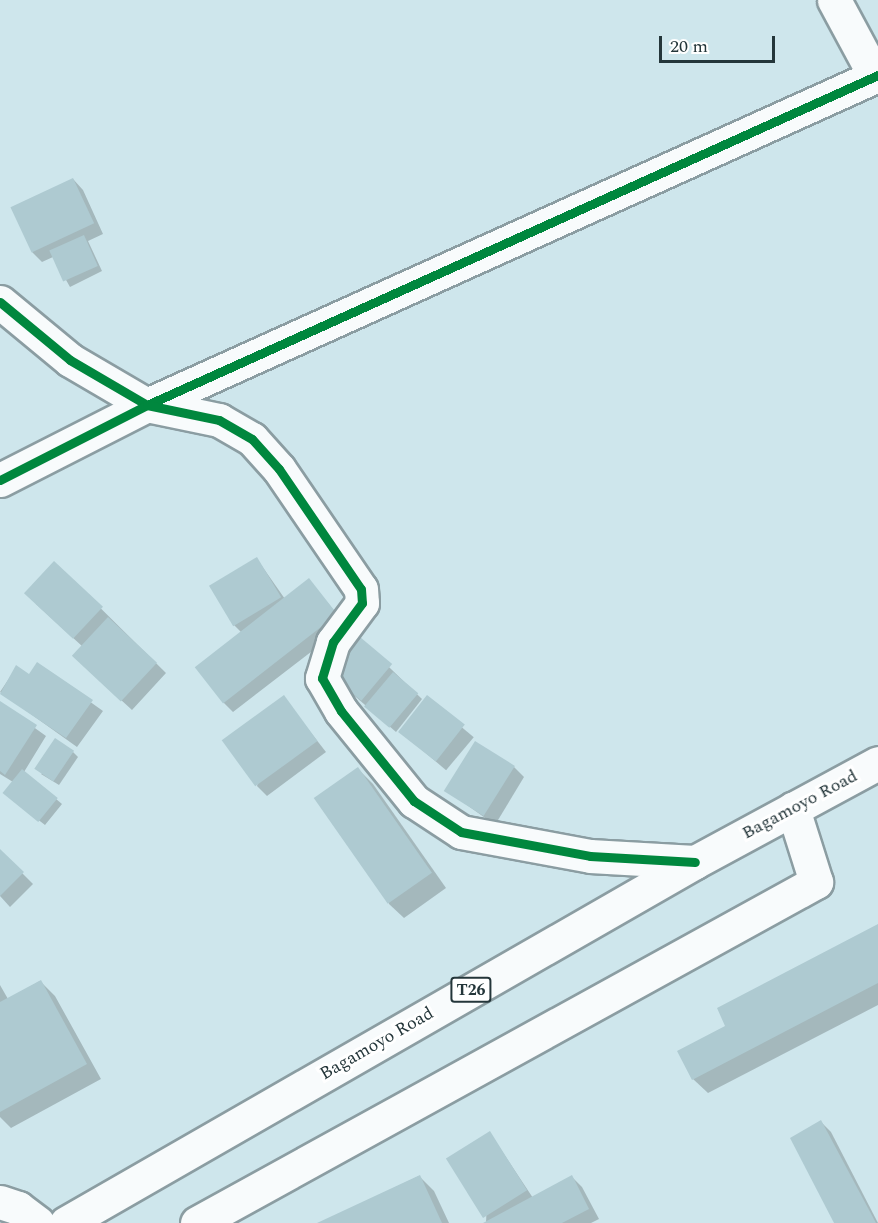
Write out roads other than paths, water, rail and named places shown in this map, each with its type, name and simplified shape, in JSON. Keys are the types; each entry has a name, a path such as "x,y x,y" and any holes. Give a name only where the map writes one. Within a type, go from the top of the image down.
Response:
{"main road":[{"path":"0,480 147,405 877,76 834,0"},
{"path":"0,302 69,360 147,405 219,420 252,440 279,469 361,589 362,603 333,642 322,678 341,711 414,801 461,832 590,856 694,862"},
{"name":"Bagamoyo Road","path":"66,1223 694,862 878,763"},
{"path":"197,1223 816,882 792,809"},
{"path":"0,1202 18,1208 38,1223"}]}
